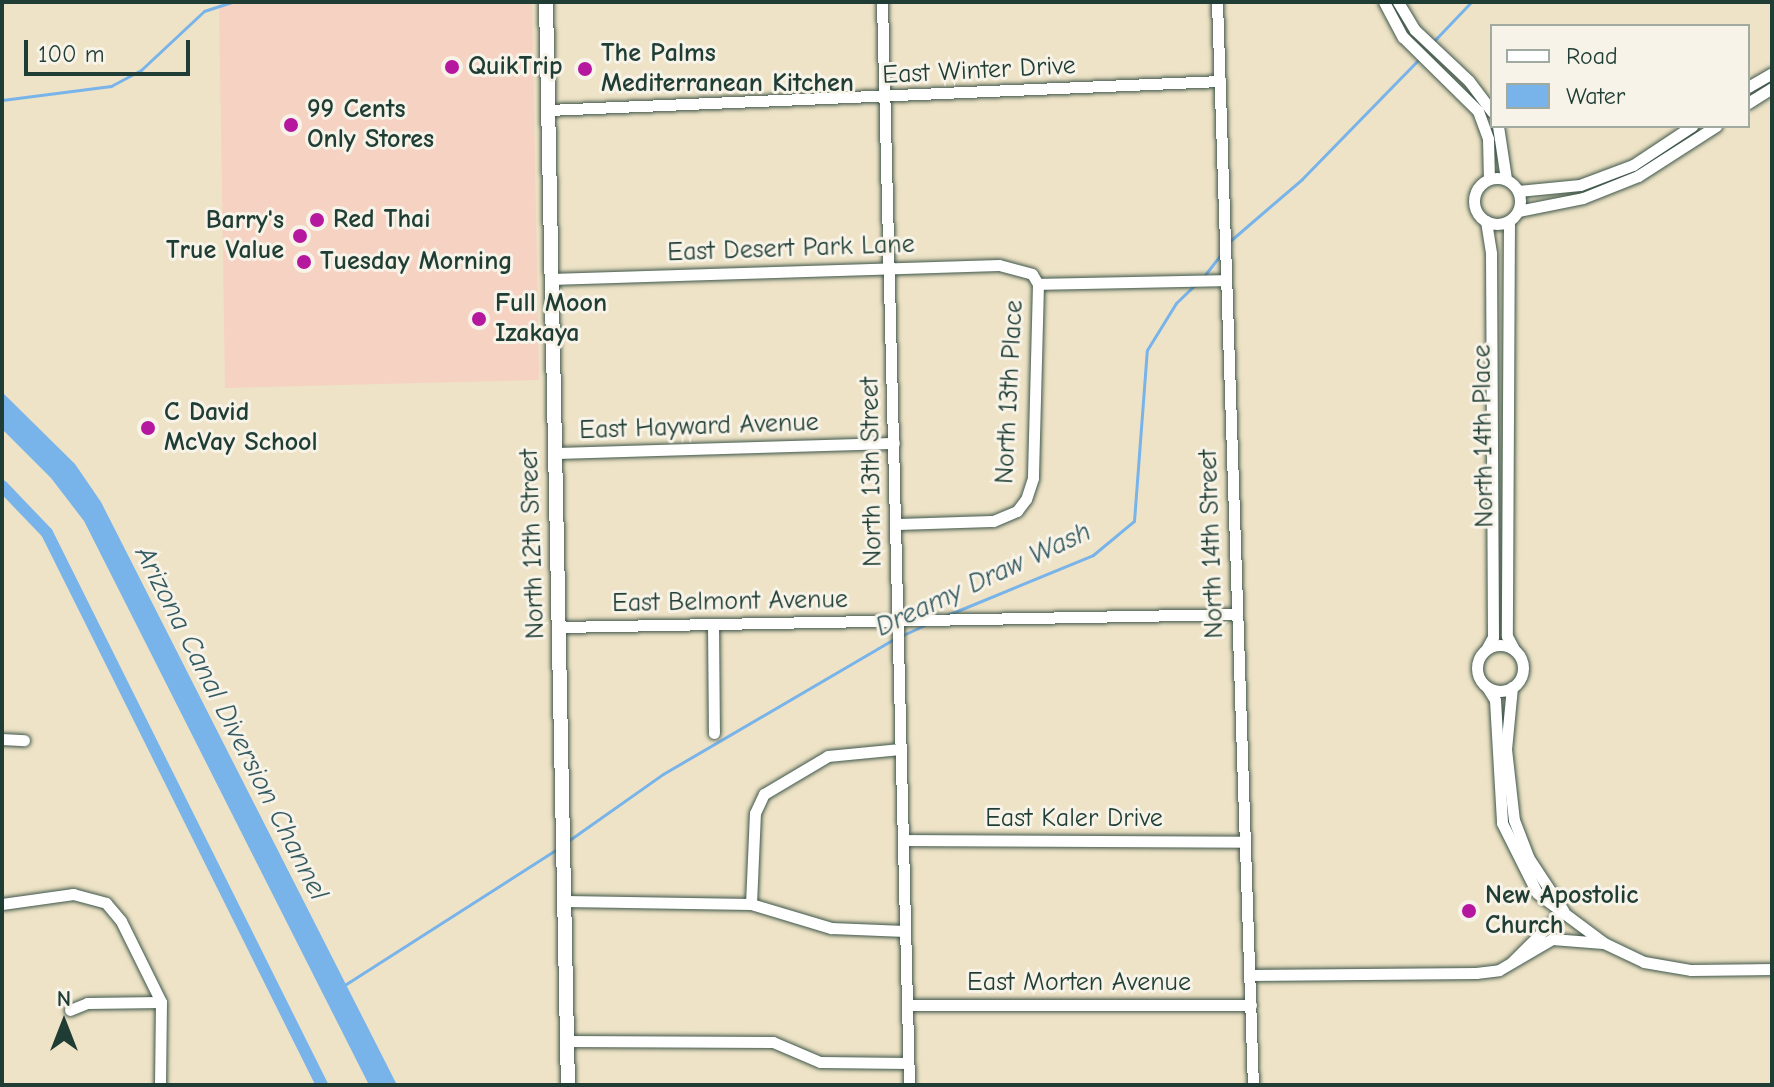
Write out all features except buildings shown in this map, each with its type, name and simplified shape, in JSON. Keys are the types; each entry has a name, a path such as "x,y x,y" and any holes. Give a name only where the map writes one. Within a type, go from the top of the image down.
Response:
{"street":[{"name":"North 12th Street","path":"546,2 568,1085"},
{"name":"North 13th Street","path":"882,2 909,1085"},
{"name":"North 14th Street","path":"1217,2 1253,1085"},
{"name":"North 14th Place","path":"1384,2 1415,50 1470,100 1484,122 1489,179 1474,199 1486,221 1491,254 1493,609 1487,648 1477,664 1495,700 1502,823 1537,893 1563,911"},
{"path":"1398,2 1424,39 1490,109"},
{"path":"1750,86 1772,73"},
{"name":"East Winter Drive","path":"548,110 883,98 1220,81"},
{"path":"1750,102 1772,88"},
{"path":"1498,128 1506,179 1518,191 1518,211"},
{"path":"1518,191 1580,185 1633,165 1689,128"},
{"path":"1486,221 1509,221 1518,211 1583,198 1638,176 1713,128"},
{"path":"1489,179 1506,179"},
{"name":"North 14th Place","path":"1509,221 1507,636 1523,667 1512,687 1506,749 1514,820 1528,857 1563,911"},
{"name":"East Desert Park Lane","path":"550,279 1011,265 1035,279 1226,280"},
{"name":"North 13th Place","path":"896,524 993,521 1017,511 1033,478 1035,279"},
{"name":"East Hayward Avenue","path":"554,453 894,443"},
{"name":"East Belmont Avenue","path":"560,627 1237,614"},
{"path":"713,624 714,733"},
{"path":"1487,648 1501,644 1514,649"},
{"path":"1487,687 1512,687"},
{"path":"2,739 24,740"},
{"path":"751,904 753,802 772,787 828,756 900,749"},
{"name":"East Kaler Drive","path":"903,840 1245,842"},
{"path":"2,904 73,894 106,903 121,921 161,1002 160,1085"},
{"path":"565,901 751,904 831,928 905,931"},
{"path":"1510,965 1537,932 1563,911 1604,943 1644,962 1683,970 1772,969"},
{"path":"1250,975 1476,973 1510,965 1552,939 1604,943"},
{"path":"70,1010 87,1003 161,1002"},
{"name":"East Morten Avenue","path":"907,1005 1251,1005"},
{"path":"567,1041 773,1042 820,1062 908,1063"}],"shaded area":[{"path":"219,2 532,2 539,380 225,388"}],"water":[{"path":"2,392 75,464 101,502 397,1085 369,1085 84,521 51,478 2,429"}],"waterway":[{"path":"2,100 111,86 141,70 204,11 232,2"},
{"name":"Dreamy Draw Wash","path":"1432,43 1471,2"},
{"name":"Dreamy Draw Wash","path":"1230,241 1302,179 1420,58"},
{"name":"Dreamy Draw Wash","path":"1204,276 1221,254"},
{"name":"Dreamy Draw Wash","path":"945,616 1093,555 1134,521 1147,350 1176,303 1196,284"},
{"path":"2,486 47,533 322,1085"},
{"name":"Dreamy Draw Wash","path":"901,636 927,624"},
{"name":"Dreamy Draw Wash","path":"568,841 663,774 894,639"},
{"name":"Dreamy Draw Wash","path":"343,986 559,848"}],"place":[{"name":"QuikTrip","path":"452,67"},
{"name":"The Palms Mediterranean Kitchen","path":"585,69"},
{"name":"99 Cents Only Stores","path":"291,125"},
{"name":"Red Thai","path":"317,220"},
{"name":"Barry's True Value","path":"300,236"},
{"name":"Tuesday Morning","path":"304,262"},
{"name":"Full Moon Izakaya","path":"479,319"},
{"name":"C David McVay School","path":"148,428"},
{"name":"New Apostolic Church","path":"1469,911"}],"water label":[{"name":"Arizona Canal Diversion Channel","path":"232,723"}]}
